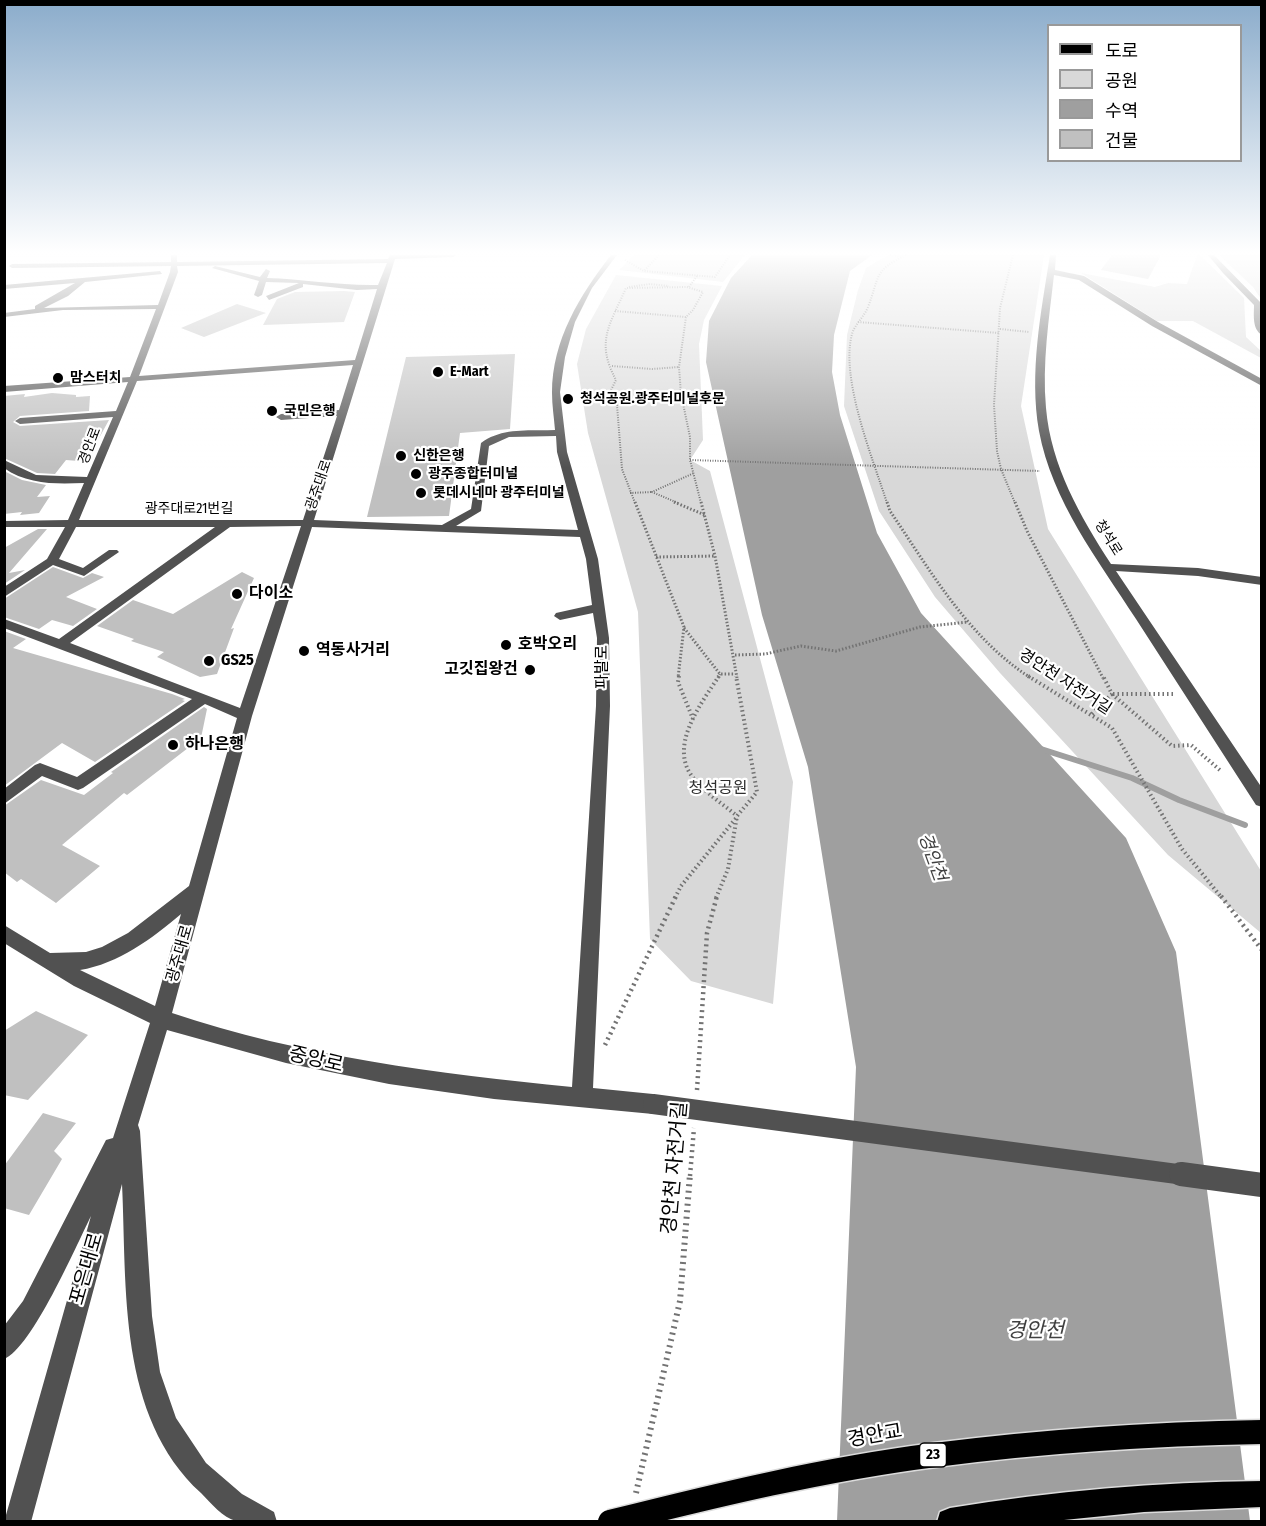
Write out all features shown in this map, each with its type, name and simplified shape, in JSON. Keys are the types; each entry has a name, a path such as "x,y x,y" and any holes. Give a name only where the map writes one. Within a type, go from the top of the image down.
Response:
{"main road":[{"name":"경안교","path":"610,1521 688,1500 903,1458 1108,1436 1262,1432"},
{"path":"950,1521 1020,1510 1127,1498 1262,1494"}],"street":[{"name":"경안로","path":"72,524 92,480 117,414 134,379 153,326"},
{"name":"광주대로","path":"161,1019 245,716 369,326"},
{"name":"파발로","path":"571,326 556,392 559,433 575,501 586,534 600,607 603,638 603,706 582,1098"},
{"name":"청석로","path":"1045,326 1040,394 1044,430 1055,472 1076,515 1262,801"},
{"path":"1159,326 1262,383"},
{"path":"4,389 358,362"},
{"path":"281,417 343,413"},
{"path":"20,421 117,414"},
{"path":"443,528 476,511 484,445 490,439 511,435 559,433"},
{"path":"4,463 19,474 32,477 92,480"},
{"name":"광주대로21번길","path":"4,524 306,523 586,534"},
{"path":"4,593 52,561 72,524"},
{"path":"59,645 226,524"},
{"path":"52,561 84,572 114,552"},
{"path":"1109,567 1219,574 1262,581"},
{"path":"560,616 600,607"},
{"path":"4,623 204,698 245,716"},
{"path":"4,798 40,769 78,784 204,698"},
{"path":"46,961 88,960 122,948 154,927 198,890"},
{"name":"중앙로","path":"4,933 46,961 161,1019 266,1048 365,1071 582,1098 652,1104 1262,1185"},
{"name":"포은대로","path":"17,1521 129,1119 161,1019"},
{"path":"4,1347 32,1309 129,1119"},
{"path":"129,1119 140,1316 148,1372 165,1425 197,1472 232,1504 264,1521"}],"path":[{"path":"609,326 605,336 605,358 612,366 616,383 608,396 617,405 622,469 684,627 720,674"},
{"path":"612,366 652,369 679,367 683,326"},
{"name":"경안천 자전거길","path":"856,326 851,337 851,378 856,405 890,511 897,525 968,621 1002,656 1022,672 1112,728 1182,849 1262,950"},
{"path":"924,326 1044,334"},
{"path":"999,326 994,405 997,451 1001,469 1027,531 1112,694 1172,746 1191,745 1226,776"},
{"name":"경안천 자전거길","path":"679,367 681,394 690,437 690,460 715,556 735,655 735,674 757,792 738,816 728,869 713,906 707,933 696,1100"},
{"path":"617,405 681,394"},
{"path":"690,460 1055,472"},
{"path":"630,493 652,492 694,473"},
{"path":"652,492 705,515"},
{"path":"656,557 715,556"},
{"path":"735,655 765,654 801,646 836,651 908,630 968,621"},
{"path":"684,627 678,682 693,719"},
{"path":"720,674 735,674"},
{"path":"605,1047 681,886 738,816 691,776 682,751 693,719 720,674"},
{"path":"1092,714 1112,694 1192,694"},
{"name":"경안천 자전거길","path":"635,1498 680,1301 694,1124"}],"green space":[{"name":"청석공원","path":"588,326 703,326 699,344 703,440 690,460 710,471 793,782 773,1004 691,981 650,939 638,612 588,433 577,364"},
{"path":"849,326 1033,326 1021,406 1048,529 1261,871 1261,933 1168,855 1000,673 935,597 879,511 844,406"},
{"path":"1203,326 1245,326 1246,337 1261,351 1261,358"}],"water":[{"name":"경안천","path":"709,326 836,326 832,372 840,415 877,533 921,613 1126,838 1176,952 1250,1521 837,1521 856,1067 808,767 762,615 706,362"}],"building":[{"path":"185,326 232,326 204,337 181,328"},
{"name":"광주종합터미널","path":"515,354 510,429 460,433 449,516 367,517 406,357"},
{"path":"52,393 76,395 76,397 90,396 89,411 20,416 13,422 20,426 109,420 98,440 79,461 66,460 55,474 37,473 4,458 4,396 25,394 24,397"},
{"path":"4,471 22,480 46,485 37,497 50,496 39,513 4,514"},
{"path":"38,529 47,529 9,573 25,570 4,584 4,548"},
{"path":"53,567 83,578 92,573 104,577 66,597 97,609 73,626 52,620 39,629 4,617 4,599"},
{"path":"242,572 254,578 231,629 234,628 217,674 200,677 157,657 164,652 97,626 133,600 173,614"},
{"path":"4,631 26,639 13,648 172,694 185,701 95,762 62,743 4,786"},
{"path":"204,707 207,709 201,738 127,795 124,793 62,845 100,866 56,903 21,879 17,882 4,872 4,806 41,780 84,795 113,773 111,772"},
{"path":"36,1011 88,1035 28,1100 4,1095 4,1031"},
{"path":"43,1113 76,1123 54,1151 62,1159 29,1215 4,1208 4,1166"}],"waterway":[{"path":"1041,749 1132,778 1179,800 1245,825"}],"place":[{"name":"E-Mart","path":"438,372"},
{"name":"맘스터치","path":"58,378"},
{"name":"청석공원.광주터미널후문","path":"568,399"},
{"name":"국민은행","path":"272,411"},
{"name":"신한은행","path":"401,456"},
{"name":"광주종합터미널","path":"416,474"},
{"name":"롯데시네마 광주터미널","path":"421,493"},
{"name":"다이소","path":"237,594"},
{"name":"호박오리","path":"506,645"},
{"name":"역동사거리","path":"304,651"},
{"name":"GS25","path":"209,661"},
{"name":"고깃집왕건","path":"530,670"},
{"name":"하나은행","path":"173,745"}]}
